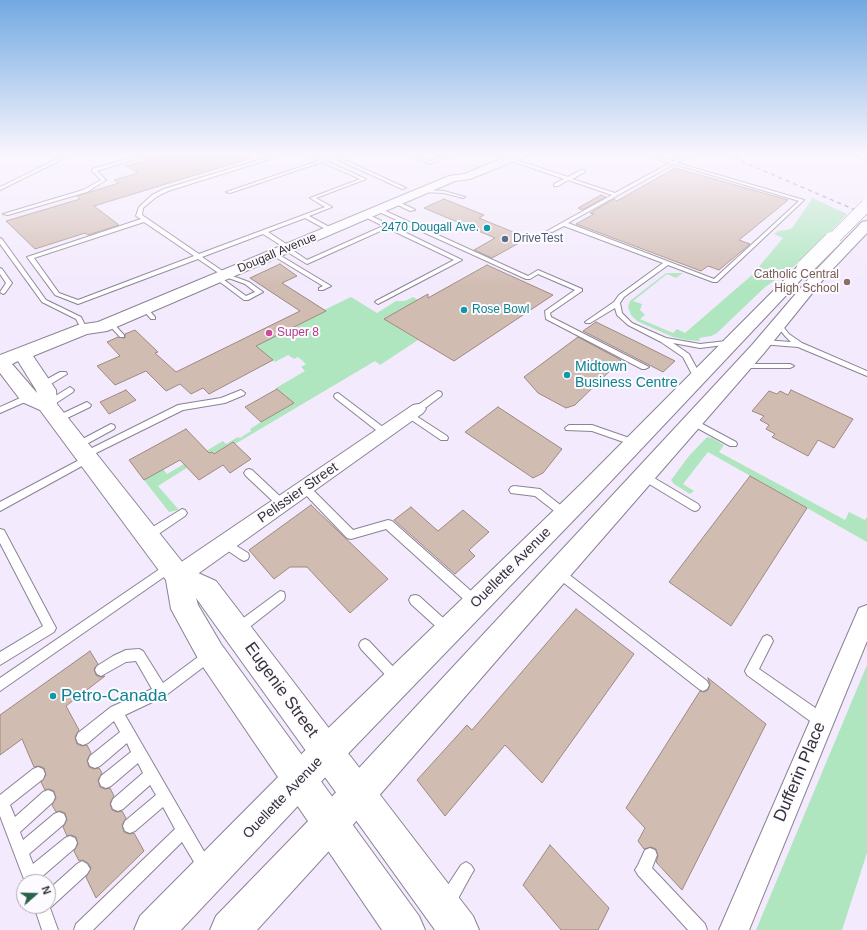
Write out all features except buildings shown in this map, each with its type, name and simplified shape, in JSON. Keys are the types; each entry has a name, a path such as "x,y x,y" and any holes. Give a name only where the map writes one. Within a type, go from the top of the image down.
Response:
{"main road":[{"name":"Dougall Avenue","path":"2,367 93,336 99,326 149,313 221,276 405,198"},
{"name":"Ouellette Avenue","path":"230,930 358,794 772,333 813,270 867,205"},
{"name":"Ouellette Avenue","path":"154,930 299,780 565,514 732,342 813,270 867,225"},
{"name":"Eugenie Street","path":"25,358 44,401"},
{"name":"Eugenie Street","path":"2,367 44,401 174,571 185,609 211,654 405,930"},
{"name":"Eugenie Street","path":"174,571 207,590 451,919"}],"street":[{"name":"Pelissier Street","path":"174,571 226,544 414,412"},
{"name":"Dufferin Place","path":"734,930 867,615"}],"lane":[{"path":"6,214 60,198"},
{"path":"151,198 141,208 139,216 198,257 246,299 260,292 247,283 221,276"},
{"path":"144,220 30,257 58,294 78,302 329,207 313,198"},
{"path":"550,231 611,198"},
{"path":"564,224 716,281 802,200 796,198"},
{"path":"396,202 412,210"},
{"path":"379,210 528,278 538,272 580,290 547,312 548,318 645,368"},
{"path":"305,216 331,230"},
{"path":"365,216 459,260 378,302"},
{"path":"283,250 307,262 387,226"},
{"path":"264,232 283,250 328,286 321,289"},
{"path":"0,240 44,301 122,336"},
{"path":"588,322 617,304 621,296 667,263"},
{"path":"0,270 9,283 3,292"},
{"path":"617,304 619,314 630,324 664,340 686,356 698,378"},
{"path":"772,333 867,374"},
{"path":"772,333 787,335 799,345"},
{"path":"664,340 700,346 732,342"},
{"path":"743,366 790,366"},
{"path":"44,401 63,374"},
{"path":"0,410 44,401 70,390"},
{"path":"0,507 84,453 181,407 222,401 241,393"},
{"path":"438,394 414,412 444,438"},
{"path":"338,396 384,432"},
{"path":"44,401 87,405"},
{"path":"693,422 733,444"},
{"path":"84,453 111,427"},
{"path":"569,428 592,428 635,443"},
{"path":"249,473 282,504"},
{"path":"644,476 694,507"},
{"path":"306,488 351,535 388,524 476,603"},
{"path":"514,490 537,492 565,514"},
{"path":"147,536 182,513"},
{"path":"0,533 50,628 0,659"},
{"path":"226,544 244,556"},
{"path":"0,685 174,571"},
{"path":"558,572 703,686"},
{"path":"236,630 280,596"},
{"path":"415,600 449,631"},
{"path":"767,641 751,671 822,721"},
{"path":"366,645 398,681"},
{"path":"83,738 116,712 160,692 211,654"},
{"path":"101,670 126,656 139,655 160,692"},
{"path":"116,712 209,874"},
{"path":"95,761 129,733"},
{"path":"106,781 140,753"},
{"path":"30,874 1,802 38,774"},
{"path":"118,804 152,774"},
{"path":"130,826 165,796"},
{"path":"12,829 48,797"},
{"path":"20,852 59,819"},
{"path":"82,930 184,830"},
{"path":"37,874 70,843"},
{"path":"650,855 643,870 699,930"},
{"path":"56,893 82,869"},
{"path":"451,919 466,870"},
{"path":"46,914 50,930"}],"green space":[{"path":"812,199 847,214 800,264 797,264 764,288 717,333 711,336 699,338 700,341 687,340 673,337 637,321 631,315 628,307 630,301 666,273 683,273 676,278 667,274 633,301 642,304 640,310 645,315 640,319 673,333 677,329 685,333 752,275 783,238 774,234 778,231 792,228"},
{"path":"351,297 377,313 396,301 405,301 413,297 418,300 384,319 418,340 380,365 375,361 235,444 232,442 214,454 212,452 158,486 179,510 169,512 144,480 163,469 167,474 223,441 226,444 238,437 240,438 251,431 250,429 294,403 276,388 305,371 301,367 306,364 298,357 294,359 288,355 275,362 256,346"},
{"path":"707,437 712,438 724,445 719,452 845,520 849,512 865,520 867,517 867,542 708,452 683,484 694,491 690,494 674,484 671,480 689,456"},
{"path":"867,665 867,853 842,930 756,930"}],"railway":[{"path":"828,198 867,215"}],"place":[{"name":"2470 Dougall Ave.","path":"487,228"},
{"name":"DriveTest","path":"505,239"},
{"name":"Catholic Central High School","path":"847,282"},
{"name":"Rose Bowl","path":"464,310"},
{"name":"Super 8","path":"269,333"},
{"name":"Midtown Business Centre","path":"567,375"},
{"name":"Petro-Canada","path":"53,696"}]}
